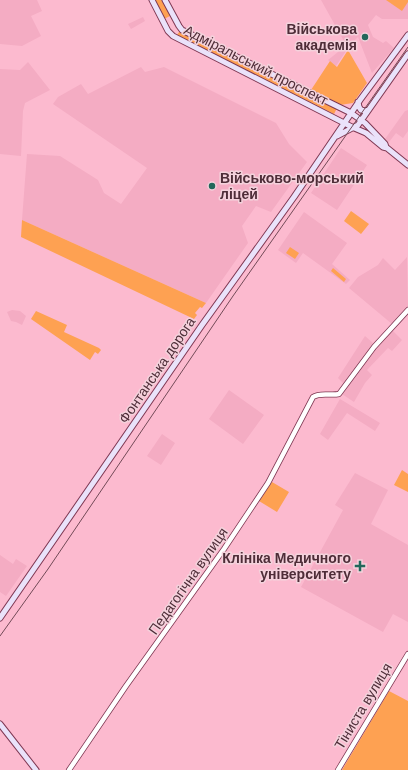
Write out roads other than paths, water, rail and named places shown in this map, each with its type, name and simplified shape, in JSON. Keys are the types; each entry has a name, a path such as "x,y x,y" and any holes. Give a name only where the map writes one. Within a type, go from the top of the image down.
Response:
{"main road":[{"name":"Адміральський проспект","path":"152,0 168,31 173,36 354,128 366,132 383,147 387,148"},
{"name":"Адміральський проспект","path":"165,0 178,26 182,30 351,113 362,120 387,148"},
{"path":"351,113 408,35"},
{"path":"336,136 354,128 362,120 408,54"},
{"path":"358,102 361,110 368,110"},
{"path":"335,118 338,118 342,114 341,108"},
{"name":"Фонтанська дорога","path":"0,618 202,324 351,113"},
{"path":"387,148 408,166"},
{"path":"0,724 36,770"}],"street":[{"name":"Педагогічна вулиця","path":"69,770 268,483 314,396 334,396 339,394 374,347 408,310"},
{"name":"Тіниста вулиця","path":"338,770 408,654"}],"tram line":[{"path":"0,636 48,569 233,296 408,47"}],"place":[{"name":"Військова академія","path":"365,37"},
{"name":"Військово-морський ліцей","path":"212,186"},
{"name":"Клініка Медичного університету","path":"360,566"}]}
